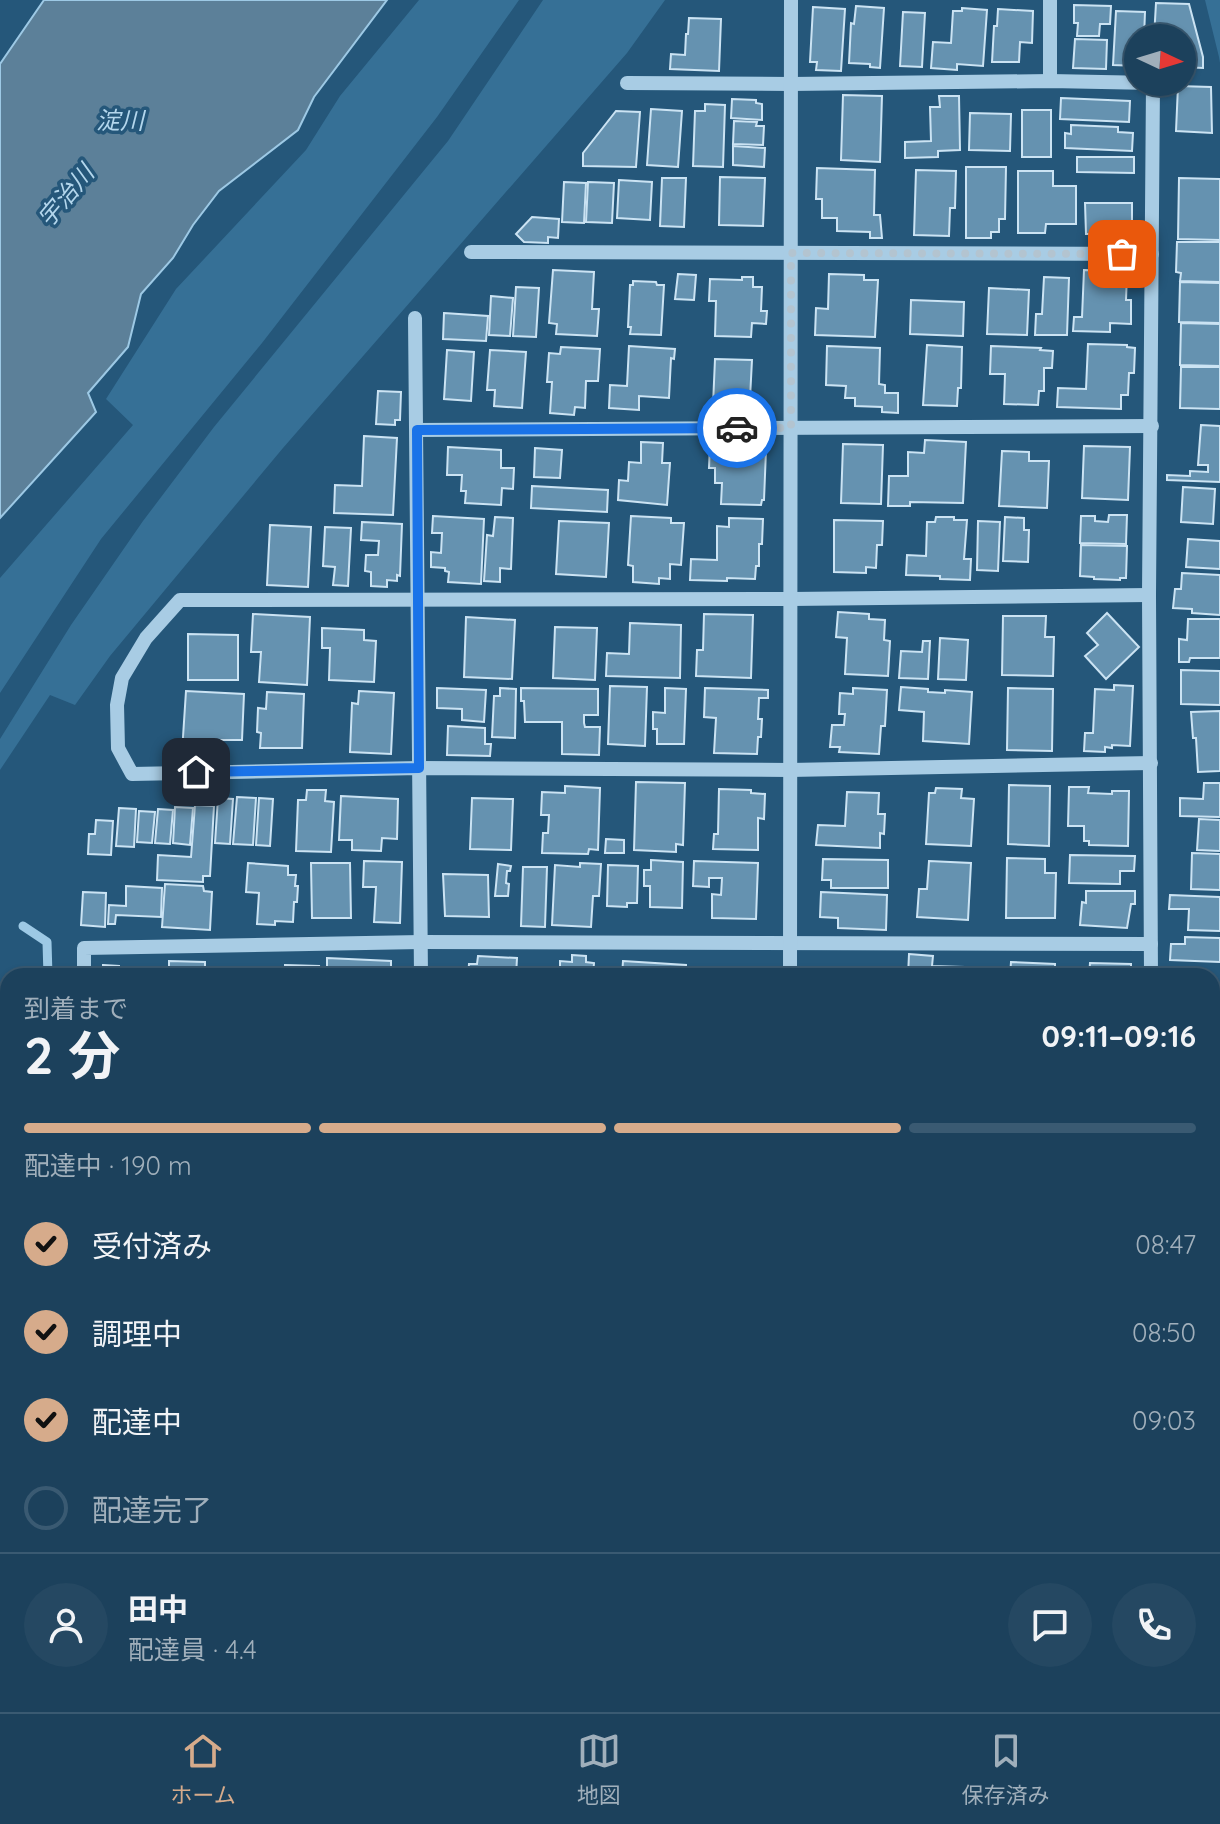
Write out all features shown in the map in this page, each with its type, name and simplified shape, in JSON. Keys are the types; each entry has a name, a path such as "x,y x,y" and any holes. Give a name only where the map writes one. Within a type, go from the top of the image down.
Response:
{"street":[{"path":"790,968 791,0"},
{"path":"1050,0 1050,81"},
{"path":"627,83 1153,83 1149,595 1151,968"},
{"path":"471,252 1152,254"},
{"path":"415,318 421,968"},
{"path":"417,430 1152,426"},
{"path":"1149,595 180,600 146,638 122,678 117,705 118,748 132,774 419,768 790,770 1151,763"},
{"path":"84,968 84,948 421,942 1151,944"}],"shaded area":[{"path":"419,0 519,0 437,117 262,343 101,539 0,693 0,578 133,425 106,399 176,289 306,150 340,96"},
{"path":"543,0 665,0 627,53 283,448 110,656 75,705 50,695 0,770 0,739 71,625 143,521 214,427 448,141"},
{"path":"1205,0 1220,0 1220,63 1219,57"}],"water":[{"name":"淀川","path":"44,0 387,0 314,97 298,130 219,191 173,258 141,294 128,347 88,393 96,412 0,518 0,64"}],"building":[{"path":"1156,3 1189,4 1194,24 1155,24"},
{"path":"1074,5 1111,6 1110,24 1100,24 1099,36 1077,36"},
{"path":"856,6 884,8 880,68 849,63 851,23 854,24"},
{"path":"813,7 845,9 841,71 816,70 817,62 810,62"},
{"path":"962,8 987,10 983,66 957,64 957,70 931,68 933,42 951,43 953,11 962,11"},
{"path":"998,9 1033,11 1032,43 1020,42 1019,62 992,62"},
{"path":"1116,11 1145,12 1145,24 1124,24 1124,65 1113,65"},
{"path":"903,12 925,13 922,67 900,66"},
{"path":"689,18 721,19 719,71 670,69 671,54 685,55"},
{"path":"1196,30 1203,57 1203,68 1196,68"},
{"path":"1075,39 1107,40 1106,69 1073,68"},
{"path":"1196,87 1211,87 1212,133 1176,131 1178,96 1196,96"},
{"path":"843,95 882,96 880,162 841,160"},
{"path":"939,96 959,96 960,150 938,151 938,157 905,158 905,142 931,141 930,107 940,107"},
{"path":"1061,98 1130,101 1129,122 1060,119"},
{"path":"732,99 756,100 756,103 762,104 762,120 731,118"},
{"path":"705,104 725,105 723,167 693,166 695,111 705,111"},
{"path":"651,109 682,111 678,167 647,165"},
{"path":"1022,110 1051,110 1051,157 1022,157"},
{"path":"616,111 640,112 636,167 583,166 583,153"},
{"path":"970,113 1011,114 1010,151 969,150"},
{"path":"734,121 757,122 756,126 764,126 763,145 733,144"},
{"path":"1071,125 1118,127 1118,132 1133,133 1132,151 1065,148 1065,133 1071,134"},
{"path":"733,146 765,148 764,167 733,165"},
{"path":"1077,157 1134,157 1134,173 1077,172"},
{"path":"966,167 1006,167 1005,219 999,219 999,232 991,232 991,238 966,238"},
{"path":"817,168 875,170 874,215 880,215 882,238 870,238 870,232 837,231 837,218 822,218 822,199 816,199"},
{"path":"916,170 956,171 955,208 950,208 949,236 914,235"},
{"path":"1018,171 1053,171 1053,186 1076,186 1076,224 1046,224 1045,233 1018,233"},
{"path":"720,177 765,178 763,226 719,225"},
{"path":"662,178 686,178 684,227 660,226"},
{"path":"1179,178 1220,179 1220,240 1178,239"},
{"path":"619,180 652,182 650,220 617,218"},
{"path":"564,182 586,183 584,223 562,222"},
{"path":"588,182 614,183 612,223 586,222"},
{"path":"1085,203 1132,203 1132,234 1086,234"},
{"path":"532,217 559,219 558,238 548,237 548,243 524,242 516,234"},
{"path":"1177,242 1220,242 1220,282 1180,281 1181,273 1176,272"},
{"path":"553,270 594,272 592,309 599,309 597,336 556,334 557,324 549,323"},
{"path":"1084,270 1127,274 1126,300 1131,300 1131,324 1110,323 1110,332 1073,331 1074,317 1082,317"},
{"path":"678,274 696,275 694,300 675,299"},
{"path":"829,274 864,275 864,280 878,280 875,337 815,335 816,308 828,309"},
{"path":"742,277 753,277 753,287 762,287 761,311 767,311 766,324 752,323 751,337 715,336 716,301 709,301 710,279 742,280"},
{"path":"1044,277 1069,278 1067,335 1035,335 1036,314 1042,314"},
{"path":"633,281 664,285 661,335 630,334 630,285"},
{"path":"1180,282 1220,283 1220,323 1179,322"},
{"path":"516,287 539,288 536,337 513,336"},
{"path":"989,288 1029,290 1027,335 987,334"},
{"path":"491,296 513,298 510,336 489,335"},
{"path":"911,300 964,302 963,336 910,334"},
{"path":"444,313 488,316 486,341 443,339"},
{"path":"1181,323 1220,324 1220,366 1180,365"},
{"path":"1088,344 1135,348 1134,373 1129,373 1128,395 1121,395 1121,409 1057,407 1058,388 1086,389"},
{"path":"927,345 962,347 961,388 958,388 957,406 923,405"},
{"path":"629,346 675,349 674,359 671,358 669,398 639,396 639,410 609,408 610,385 627,386"},
{"path":"827,346 880,348 879,384 885,385 885,393 898,393 898,413 882,412 882,407 855,406 855,398 845,398 846,386 826,385"},
{"path":"991,346 1053,351 1052,368 1044,368 1044,391 1039,391 1038,405 1004,404 1005,374 990,374"},
{"path":"561,347 600,349 598,381 586,381 585,408 575,407 574,415 550,413 552,382 547,382 549,353 560,354"},
{"path":"447,350 474,352 471,401 444,399"},
{"path":"490,350 526,352 522,408 494,406 495,390 487,390"},
{"path":"715,359 752,360 750,398 735,398 735,407 713,405"},
{"path":"1181,367 1220,367 1220,409 1180,408"},
{"path":"378,391 401,392 400,420 395,420 395,425 376,424"},
{"path":"1201,425 1220,426 1220,482 1167,480 1167,475 1190,476 1190,471 1208,472 1208,465 1198,465"},
{"path":"364,436 397,438 393,515 334,513 335,485 362,486"},
{"path":"925,440 966,442 963,503 910,502 910,506 888,506 889,476 908,476 908,452 924,453"},
{"path":"641,442 663,443 662,463 670,463 667,505 618,500 619,480 628,481 629,462 641,463"},
{"path":"710,444 758,445 758,450 766,450 764,500 761,505 721,504 722,483 715,483 715,468 709,468"},
{"path":"843,444 883,445 881,504 841,503"},
{"path":"1084,446 1130,447 1128,500 1082,498"},
{"path":"448,447 501,450 501,468 514,468 513,489 502,488 501,505 465,503 466,491 461,491 462,475 447,475"},
{"path":"535,448 562,450 560,478 534,477"},
{"path":"1002,451 1029,452 1029,461 1049,461 1047,508 999,506"},
{"path":"532,486 608,490 607,512 531,508"},
{"path":"1183,487 1215,489 1213,524 1181,522"},
{"path":"1109,515 1127,515 1126,544 1080,543 1081,516 1095,516 1095,521 1108,522"},
{"path":"433,516 484,519 481,584 448,582 449,572 445,568 431,567 431,552 441,553 442,533 432,533"},
{"path":"631,516 671,518 671,523 684,523 681,565 670,564 670,579 659,578 659,584 633,582 633,566 628,565"},
{"path":"495,517 513,518 511,569 500,568 500,582 484,581 487,535 493,536"},
{"path":"936,517 967,520 964,559 971,559 970,580 906,575 907,555 926,556 927,522 935,522"},
{"path":"1005,517 1024,518 1024,530 1029,530 1028,562 1003,561"},
{"path":"729,518 763,519 755,579 690,580 691,559 717,560 717,526 729,527"},
{"path":"834,520 883,521 882,545 877,545 876,568 866,567 866,573 834,572"},
{"path":"559,521 609,523 606,577 556,574"},
{"path":"978,521 1000,522 998,571 977,570"},
{"path":"362,522 402,524 400,576 397,575 397,581 387,580 387,587 371,586 371,572 365,571 366,555 378,555 379,541 361,540"},
{"path":"270,525 311,527 308,587 267,585"},
{"path":"325,527 351,528 348,586 333,585 335,567 323,566"},
{"path":"1188,539 1220,541 1220,569 1186,567"},
{"path":"1081,545 1127,546 1126,578 1080,576"},
{"path":"1182,573 1220,575 1220,615 1173,608 1175,589 1181,589"},
{"path":"838,612 869,614 869,619 885,620 884,640 890,641 888,676 845,674 847,638 836,637"},
{"path":"1107,613 1139,647 1106,679 1085,656 1098,645 1087,633"},
{"path":"253,614 310,617 307,685 259,682 261,652 251,652"},
{"path":"704,614 753,615 751,678 696,676 697,650 703,650"},
{"path":"1003,616 1046,616 1045,637 1054,637 1053,676 1002,675"},
{"path":"466,617 515,620 512,679 464,677"},
{"path":"1188,619 1220,619 1220,658 1190,658 1189,662 1179,662 1179,639 1187,640"},
{"path":"630,623 681,625 680,678 606,676 607,653 629,654"},
{"path":"555,627 597,628 595,680 553,678"},
{"path":"322,628 364,630 364,640 376,641 374,682 329,680 330,648 322,648"},
{"path":"188,634 238,635 238,680 188,680"},
{"path":"940,638 968,640 966,680 938,679"},
{"path":"923,641 930,641 928,679 899,678 901,651 922,652"},
{"path":"1181,670 1220,671 1220,705 1181,704"},
{"path":"1114,685 1133,686 1130,746 1112,745 1112,748 1105,747 1105,752 1084,751 1085,733 1093,733 1095,689 1114,690"},
{"path":"610,686 647,687 645,746 608,744"},
{"path":"901,687 928,689 928,692 972,692 969,744 923,741 924,712 899,710"},
{"path":"437,688 486,690 484,722 462,720 462,709 437,708"},
{"path":"500,688 516,689 515,738 492,737 494,696 500,696"},
{"path":"521,688 598,689 598,715 584,715 584,723 585,727 600,727 599,755 562,754 562,722 525,722"},
{"path":"665,688 686,689 684,744 657,744 653,712 665,713"},
{"path":"705,688 768,690 768,698 759,698 758,719 762,719 757,754 714,753 716,718 704,717"},
{"path":"853,688 887,690 885,726 881,726 879,754 839,752 840,747 830,747 832,725 844,725 845,714 839,714 840,693 853,694"},
{"path":"1008,688 1053,689 1052,751 1007,750"},
{"path":"186,691 244,694 242,740 221,740 221,746 188,744 188,740 183,740"},
{"path":"359,691 394,693 391,754 350,752 352,703 358,704"},
{"path":"267,692 304,694 302,748 260,748 258,708 266,709"},
{"path":"1220,711 1220,771 1198,772 1191,712"},
{"path":"448,726 485,728 485,744 491,744 490,756 447,755"},
{"path":"636,782 685,783 683,845 676,844 676,852 634,850"},
{"path":"1204,783 1220,783 1220,817 1180,816 1180,798 1203,799"},
{"path":"1009,785 1050,786 1049,846 1008,844"},
{"path":"565,786 600,788 598,850 589,849 588,854 542,853 543,833 548,833 549,815 541,815 542,792 565,793"},
{"path":"1069,787 1089,787 1088,793 1129,791 1128,846 1089,845 1089,841 1084,841 1084,826 1068,826"},
{"path":"936,788 962,789 961,798 974,799 971,846 926,844 929,793 935,793"},
{"path":"719,789 751,790 751,793 765,794 764,819 758,818 758,850 713,849 714,834 718,834"},
{"path":"307,790 326,790 325,801 334,802 331,852 296,851 298,800 306,800"},
{"path":"847,792 879,793 878,814 885,814 880,848 816,845 818,825 845,826"},
{"path":"341,796 398,799 397,839 382,838 381,851 352,850 352,840 339,840"},
{"path":"237,797 256,798 253,845 233,844"},
{"path":"218,798 233,799 230,844 215,843"},
{"path":"259,798 273,799 270,846 256,845"},
{"path":"472,798 513,799 511,850 470,849"},
{"path":"195,805 214,806 210,876 203,876 203,882 157,880 158,855 191,857"},
{"path":"175,807 193,808 190,845 173,843"},
{"path":"119,808 136,809 134,847 116,846"},
{"path":"158,809 173,810 170,844 155,843"},
{"path":"139,811 155,812 152,843 137,842"},
{"path":"1199,819 1220,820 1220,851 1197,850"},
{"path":"96,820 113,821 111,855 88,854 89,834 95,834"},
{"path":"606,839 624,840 624,853 605,853"},
{"path":"1192,853 1220,854 1220,890 1191,889"},
{"path":"1070,855 1135,856 1134,871 1120,871 1120,884 1069,883"},
{"path":"1007,858 1045,859 1045,873 1056,873 1055,918 1006,918"},
{"path":"823,859 888,860 888,888 831,888 831,880 822,880"},
{"path":"651,860 683,862 682,908 650,907 650,886 644,886 644,870 651,870"},
{"path":"364,861 402,862 400,923 374,922 376,887 363,887"},
{"path":"694,861 758,863 756,919 712,918 712,894 721,895 722,878 709,878 709,887 693,886"},
{"path":"929,861 971,863 968,920 917,917 919,889 927,889"},
{"path":"248,863 288,866 288,875 296,875 297,902 294,902 293,922 257,924 259,893 246,892"},
{"path":"311,863 350,863 351,918 312,918"},
{"path":"580,863 601,864 599,896 593,896 591,927 552,925 555,865 580,867"},
{"path":"498,864 511,866 507,871 508,896 495,896"},
{"path":"608,865 638,866 637,903 627,903 627,907 607,906"},
{"path":"523,867 547,867 545,927 521,926"},
{"path":"443,874 488,875 489,917 445,916"},
{"path":"165,884 203,886 204,891 212,892 210,930 162,927"},
{"path":"126,886 162,888 161,917 116,915 115,924 108,924 109,905 126,906"},
{"path":"1086,891 1135,891 1135,904 1131,904 1127,928 1080,925"},
{"path":"83,892 106,893 105,927 81,925"},
{"path":"821,892 887,895 886,930 838,928 838,918 820,917"},
{"path":"1170,895 1220,897 1220,931 1188,930 1189,909 1169,909"},
{"path":"1185,937 1220,938 1220,962 1170,960 1171,944 1185,944"},
{"path":"909,954 933,956 932,966 964,967 964,968 908,968"},
{"path":"572,955 586,956 586,962 594,963 594,968 560,968 560,961 572,962"},
{"path":"478,956 517,958 516,968 469,968 469,964 477,964"},
{"path":"327,958 391,961 391,968 327,968"},
{"path":"169,961 205,962 205,968 169,968"},
{"path":"623,961 686,965 686,968 623,968"},
{"path":"1011,962 1055,964 1055,968 1011,968"},
{"path":"1090,963 1131,964 1131,968 1090,968"},
{"path":"285,965 319,966 319,968 285,968"}],"waterway":[{"path":"23,926 47,942 48,968"}],"way so far":[{"path":"737,428 791,428 791,253 1122,254"}],"route":[{"path":"196,772 419,768 417,430 737,428"}],"water label":[{"name":"宇治川","path":"66,196"}]}
